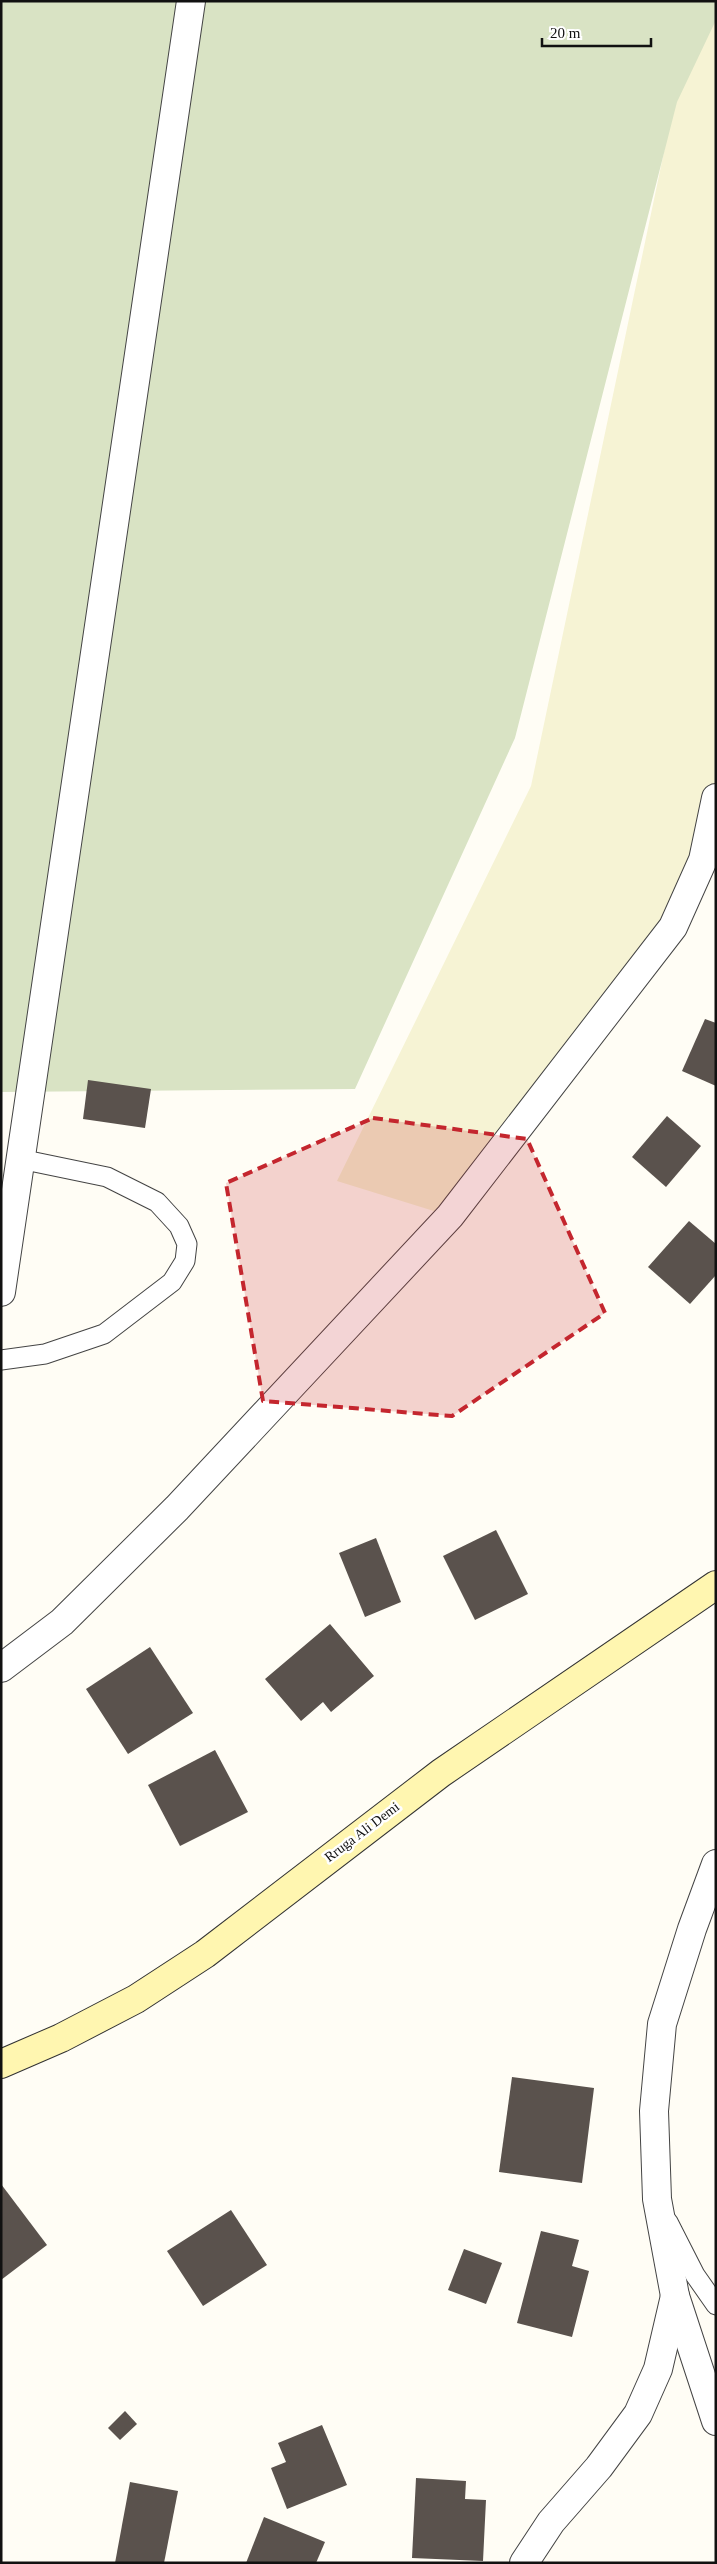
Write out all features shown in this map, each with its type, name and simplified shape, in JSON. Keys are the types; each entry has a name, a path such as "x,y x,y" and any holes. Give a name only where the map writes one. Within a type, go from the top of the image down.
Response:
{"main road":[{"name":"Rruga Ali Demi","path":"1,2064 61,2038 136,1999 204,1954 441,1773 716,1586"}],"street":[{"path":"1,1292 190,1"},
{"path":"1,1668 62,1622 177,1508 450,1216 673,927 703,860 716,798"},
{"path":"716,1864 692,1929 662,2024 654,2111 656,2200 675,2296 716,2421"},
{"path":"524,2563 551,2522 599,2467 638,2414 658,2369 675,2296"}],"lane":[{"path":"1,1360 44,1354 104,1334 172,1282 186,1261 187,1244 179,1226 157,1202 107,1177 20,1159"},
{"path":"656,2200 695,2275 716,2305"}],"highlighted area":[{"path":"373,1118 527,1139 605,1313 452,1416 263,1401 226,1183"}],"shaded area":[{"path":"716,6 716,794 673,927 450,1216 337,1181 531,786 674,104"}],"green space":[{"path":"1,1 716,1 716,20 677,102 515,738 355,1089 1,1092"}],"building":[{"path":"705,1019 716,1023 716,1086 682,1071"},
{"path":"88,1080 151,1089 145,1128 83,1119"},
{"path":"667,1116 701,1146 666,1187 632,1157"},
{"path":"689,1221 716,1244 716,1275 690,1304 648,1267"},
{"path":"496,1530 528,1594 475,1620 443,1556"},
{"path":"376,1538 401,1602 365,1617 339,1553"},
{"path":"330,1624 374,1676 331,1712 323,1702 301,1721 265,1679"},
{"path":"150,1647 193,1713 128,1754 86,1689"},
{"path":"215,1750 248,1812 180,1846 148,1785"},
{"path":"512,2077 594,2088 582,2183 499,2172"},
{"path":"1,2184 47,2245 1,2280"},
{"path":"231,2210 267,2265 203,2306 167,2251"},
{"path":"541,2231 579,2240 572,2266 589,2271 572,2337 517,2323"},
{"path":"464,2249 502,2263 486,2304 448,2290"},
{"path":"125,2411 137,2424 120,2440 108,2428"},
{"path":"322,2425 347,2485 287,2509 271,2468 286,2462 278,2443"},
{"path":"416,2478 466,2481 465,2499 486,2500 483,2561 412,2558"},
{"path":"130,2482 178,2491 164,2563 115,2563"},
{"path":"264,2517 325,2542 316,2563 246,2563"}]}
